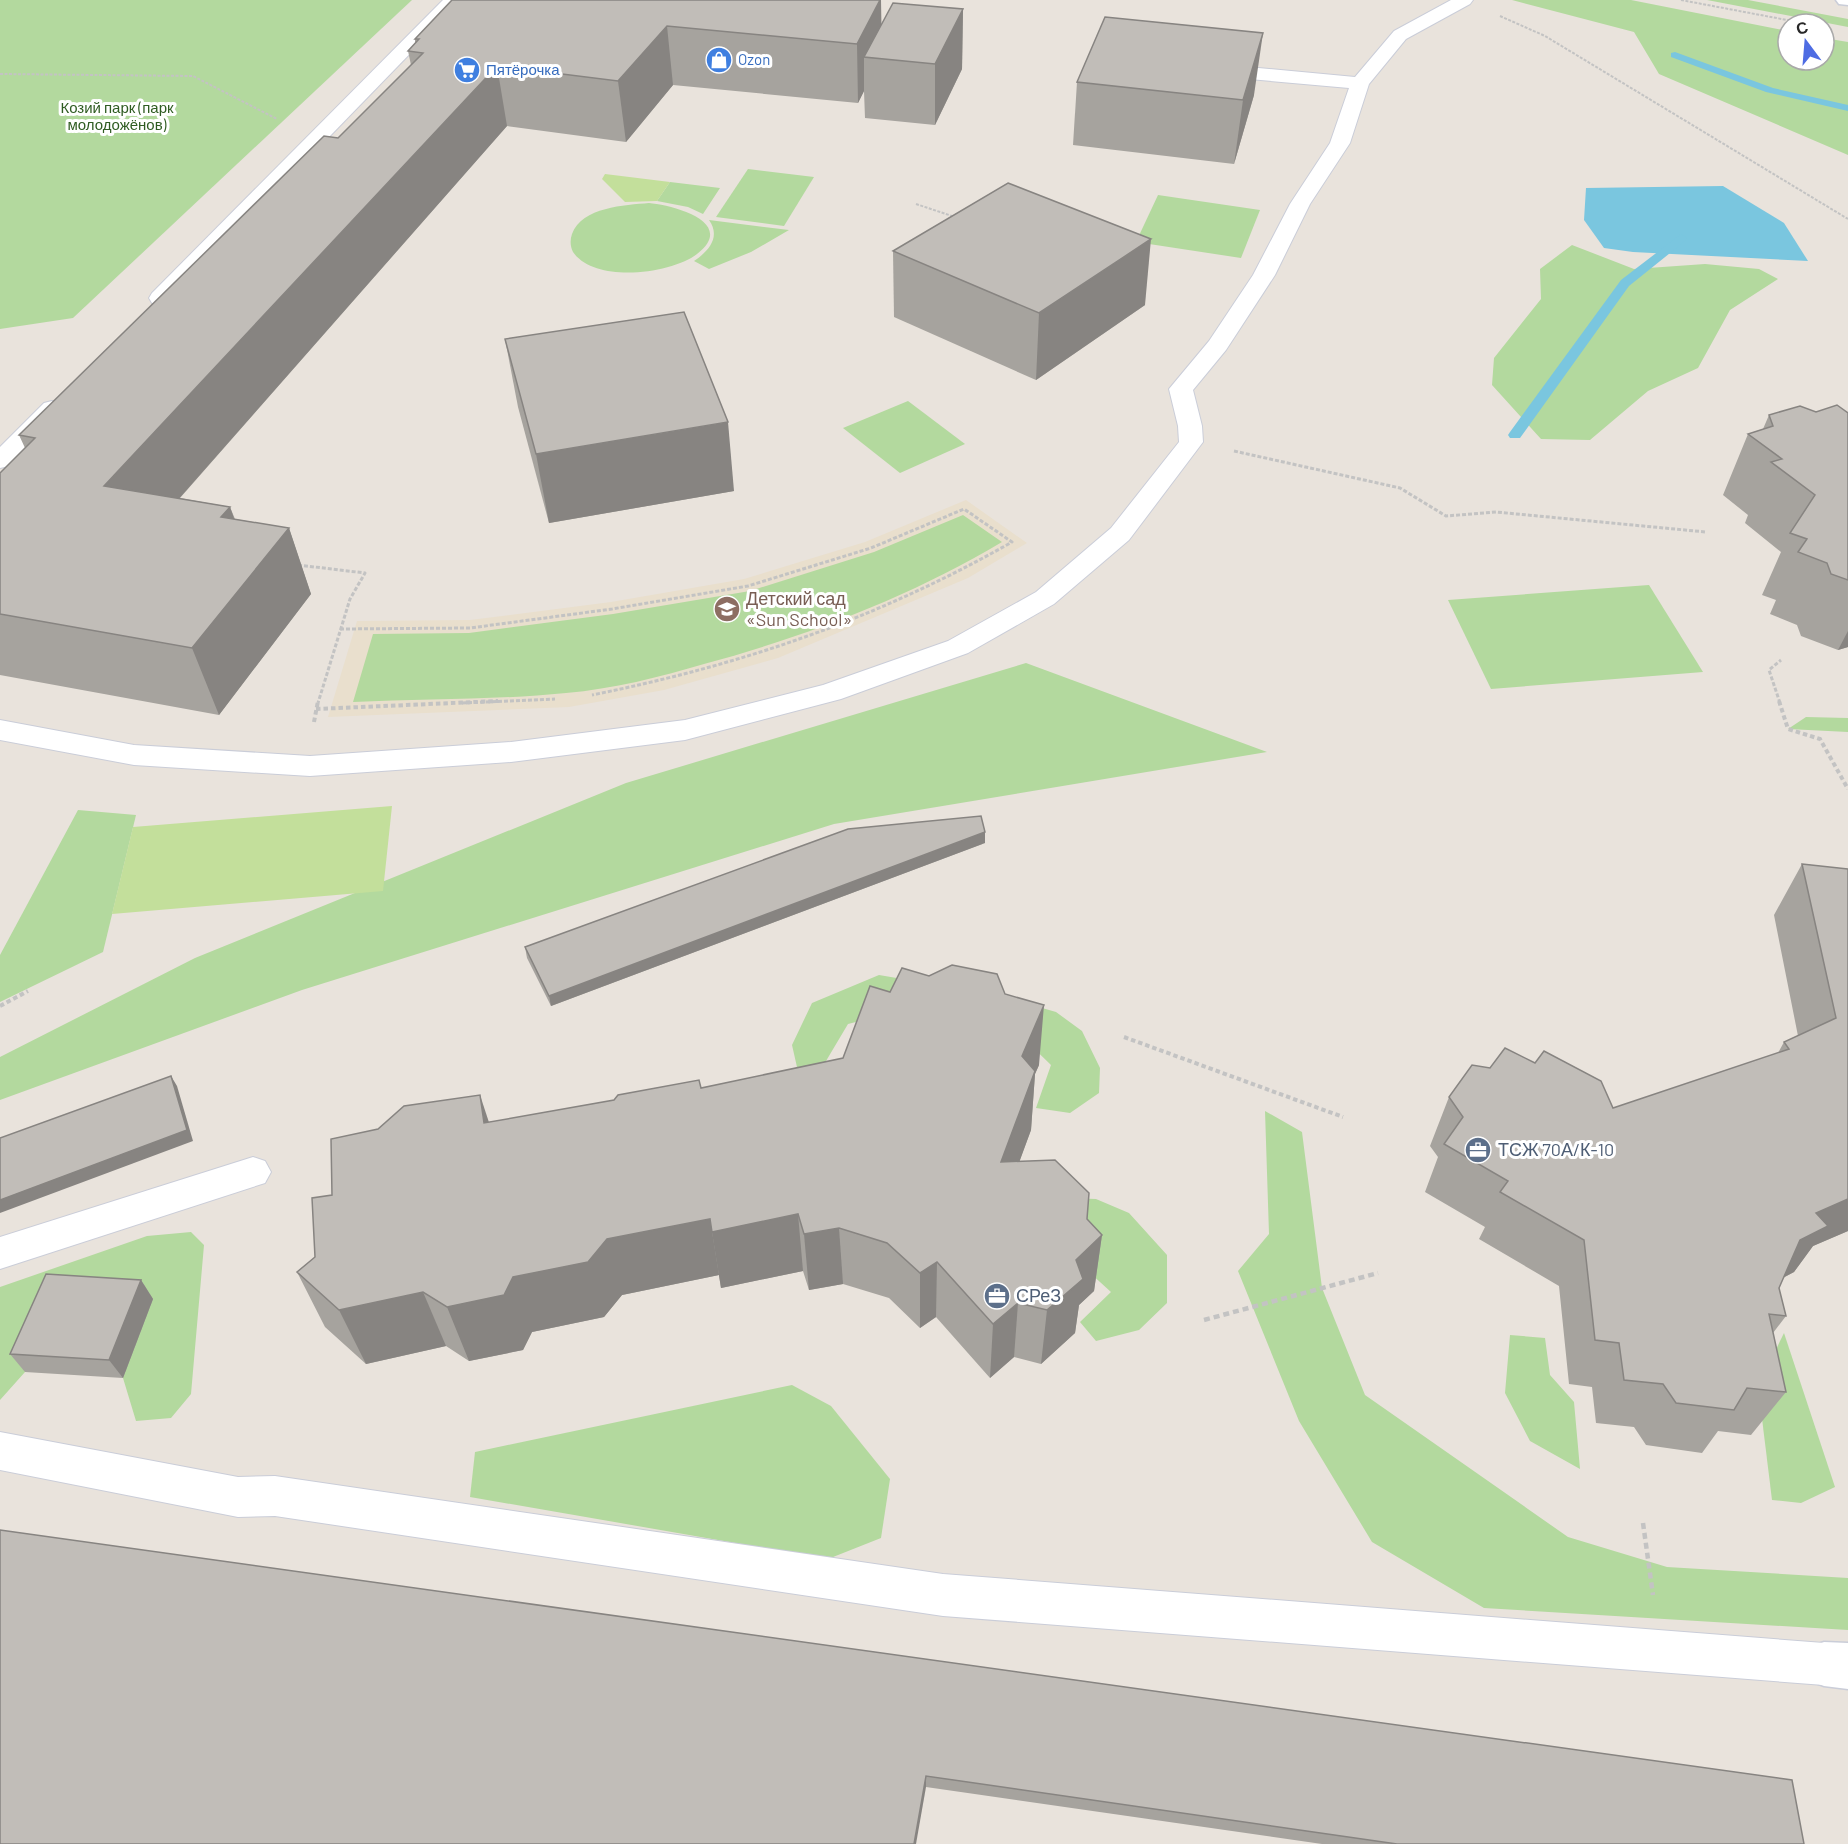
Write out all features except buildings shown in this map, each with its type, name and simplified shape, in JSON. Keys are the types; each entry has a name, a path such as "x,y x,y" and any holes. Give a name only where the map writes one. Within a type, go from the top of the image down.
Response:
{"lane":[{"path":"150,309 453,0"},
{"path":"0,730 134,754 310,766 511,752 685,730 831,692 958,647 1045,598 1120,534 1177,462 1191,442 1181,389 1218,345 1264,275 1300,204 1340,143 1360,83 1400,35 1464,0"},
{"path":"1206,69 1360,83"},
{"path":"0,461 67,393"},
{"path":"0,1253 253,1172"},
{"path":"0,1452 238,1497 275,1496 943,1595 1836,1665"}],"path":[{"path":"1464,0 1545,36 1848,219"},
{"path":"1681,0 1776,18"},
{"path":"0,74 193,76 316,140"},
{"path":"916,204 958,218"},
{"path":"1191,442 1400,488 1446,516 1496,512 1706,532"},
{"path":"340,629 470,628 612,609 748,586 871,548 964,509 1012,542 960,573 773,651 662,682 591,695"},
{"path":"289,564 365,573 350,599 316,709 310,766"},
{"path":"1781,660 1769,669 1788,729 1820,739 1848,789"},
{"path":"316,709 557,699"},
{"path":"0,1006 28,991"},
{"path":"1124,1036 1343,1117"},
{"path":"1203,1320 1378,1273"},
{"path":"1643,1523 1654,1599"}],"shaded area":[{"name":"Детский сад «Sun School»","path":"966,500 1027,543 968,578 778,658 664,690 569,707 328,717 357,621 470,620 611,602 744,579 865,542"}],"green space":[{"name":"Козий парк (парк молодожёнов)","path":"0,0 412,0 73,318 0,329"},
{"path":"1512,0 1631,0 1776,29 1776,72 1836,72 1836,40 1848,42 1848,155 1659,74 1634,32"},
{"path":"1707,0 1748,0 1811,12 1776,13"},
{"path":"1836,17 1848,19 1848,27 1836,25"},
{"path":"748,169 814,177 784,226 716,217"},
{"path":"605,174 670,182 657,201 625,202 602,179"},
{"path":"670,182 720,188 703,214 688,207 657,201"},
{"path":"1158,195 1260,210 1241,258 1136,242"},
{"path":"649,203 672,207 697,217 706,224 710,233 708,243 697,254 685,261 652,271 615,272 598,269 584,262 573,252 572,234 585,218 605,209"},
{"path":"709,220 789,230 751,252 709,269 694,261 712,243 714,232"},
{"path":"1572,245 1634,269 1705,264 1759,269 1778,279 1730,310 1698,368 1648,391 1590,440 1541,439 1492,385 1494,358 1541,299 1540,269"},
{"path":"908,401 965,444 900,473 843,428"},
{"name":"Детский сад «Sun School»","path":"963,515 1002,542 931,580 857,613 743,653 653,678 584,691 513,697 353,702 373,634 469,633 613,614 750,591 874,552"},
{"path":"1649,585 1703,672 1491,689 1448,600"},
{"path":"1026,663 1267,752 834,824 302,990 0,1100 0,1057 195,958 626,783"},
{"path":"1806,717 1848,718 1848,732 1788,729"},
{"path":"392,806 383,891 112,914 133,827"},
{"path":"78,810 136,815 103,952 0,1002 0,955"},
{"path":"879,975 997,995 1056,1012 1082,1031 1100,1068 1099,1093 1070,1113 1036,1108 1051,1065 1015,1030 903,1010 848,1024 804,1098 792,1045 812,1003"},
{"path":"1265,1111 1302,1132 1322,1288 1365,1395 1568,1537 1667,1567 1848,1578 1848,1630 1484,1608 1372,1542 1299,1421 1238,1271 1269,1234"},
{"path":"1039,1197 1096,1199 1129,1213 1167,1255 1167,1303 1139,1330 1096,1341 1080,1322 1111,1292 1089,1272"},
{"path":"191,1232 204,1245 191,1394 171,1418 136,1421 123,1378 60,1292 25,1372 0,1400 0,1287 147,1236"},
{"path":"1784,1333 1835,1487 1801,1503 1772,1500 1758,1386"},
{"path":"1510,1335 1545,1338 1550,1375 1574,1402 1580,1469 1530,1441 1505,1393"},
{"path":"792,1385 831,1406 890,1479 881,1538 828,1559 470,1497 475,1452"}],"water":[{"path":"1723,186 1784,223 1808,261 1633,252 1604,248 1584,220 1586,188"}],"waterway":[{"path":"1675,55 1770,90 1848,108"},
{"path":"1515,435 1625,283 1681,238"}],"place":[{"name":"Ozon","path":"719,60"},
{"name":"Пятёрочка","path":"467,70"},
{"name":"Детский сад «Sun School»","path":"727,609"},
{"name":"ТСЖ 70А/К-10","path":"1478,1150"},
{"name":"СРеЗ","path":"997,1296"}]}
